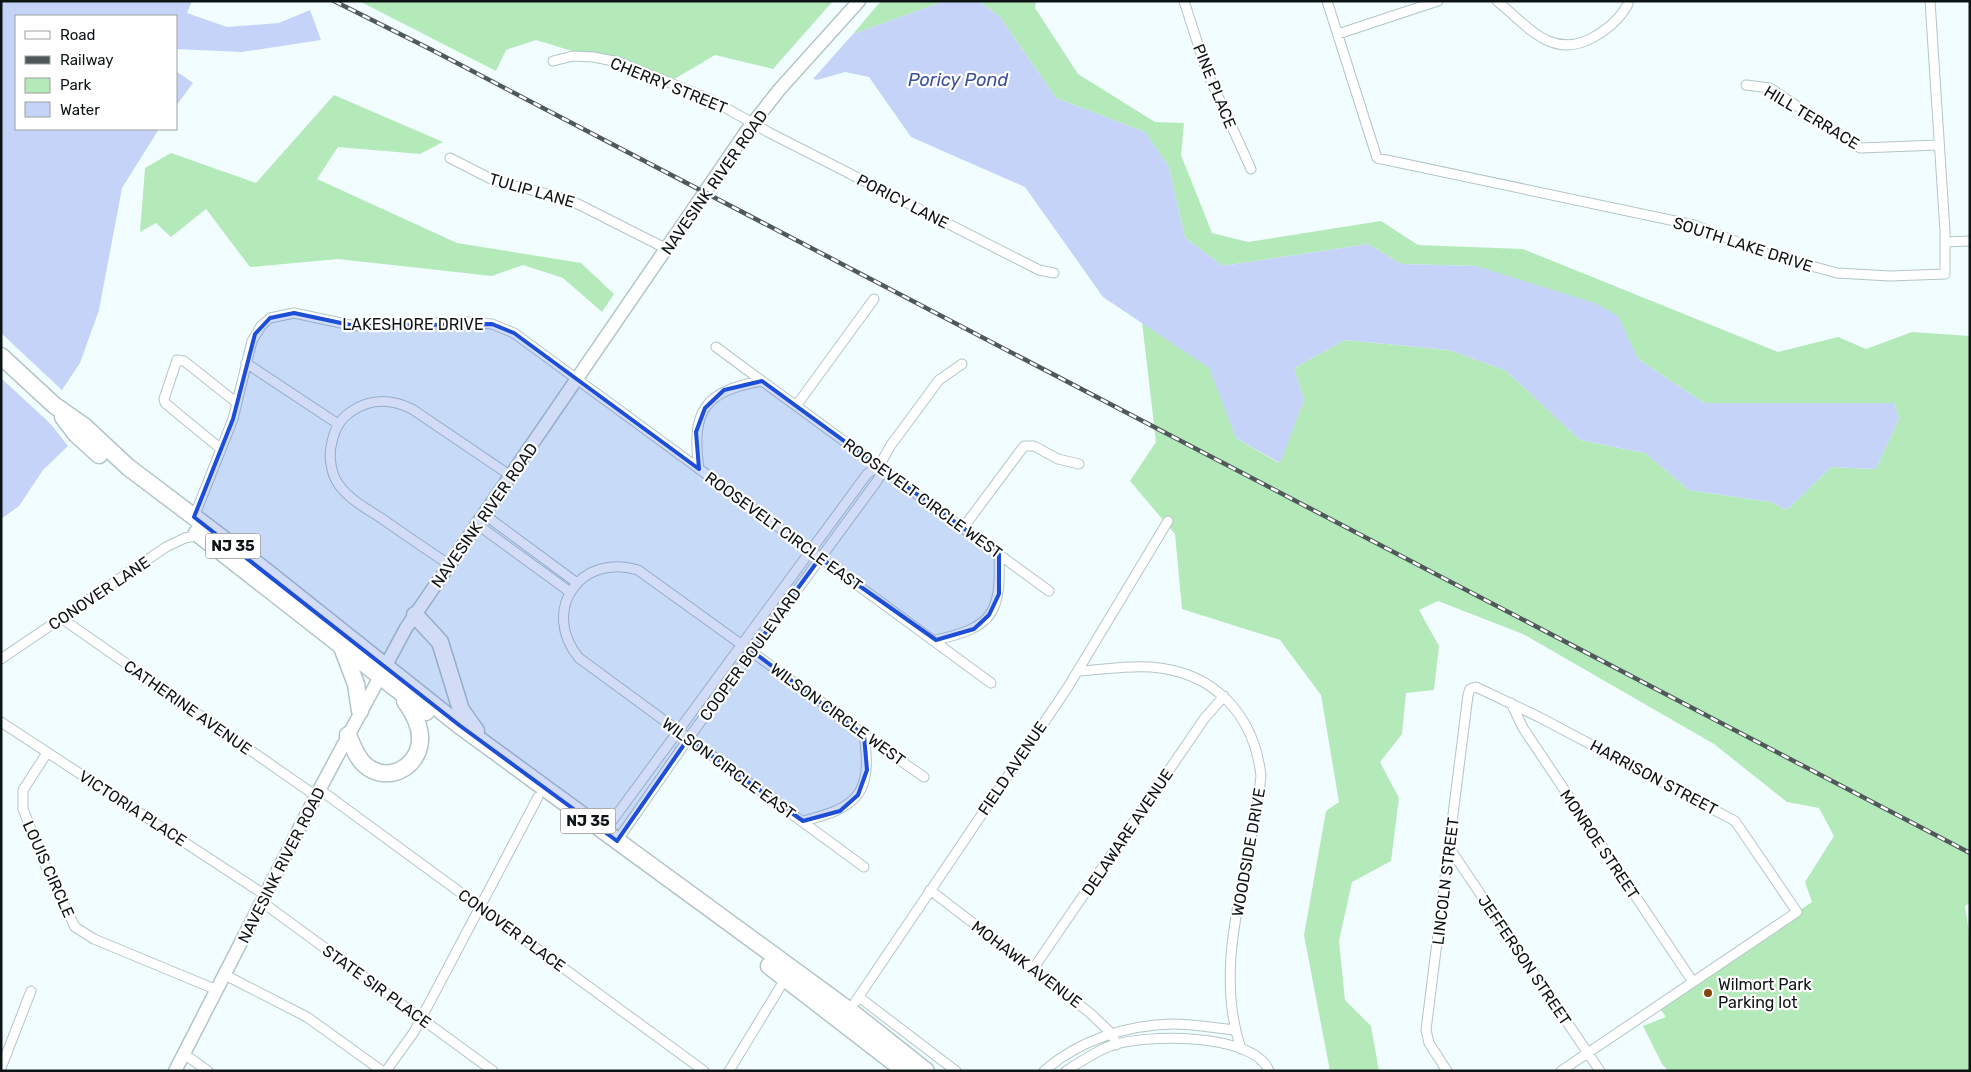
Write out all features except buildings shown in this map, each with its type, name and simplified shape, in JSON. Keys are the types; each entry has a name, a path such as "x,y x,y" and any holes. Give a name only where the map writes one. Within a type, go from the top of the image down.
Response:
{"highway":[{"name":"NJ 35","path":"1,356 54,405 84,426 128,467 194,517 382,671 849,1011 926,1071"},
{"name":"NJ 35","path":"54,405 76,434 106,461 342,648 382,671 400,692 538,797 785,979 905,1071"},
{"path":"415,615 440,642 462,711 490,748"},
{"path":"342,648 353,674 360,711"},
{"path":"348,735 361,761 376,772 395,773 411,763 417,754 419,731 415,716 400,692"}],"main road":[{"name":"NAVESINK RIVER ROAD","path":"175,1071 360,711 415,615 754,123 779,90 859,1"}],"street":[{"name":"PINE PLACE","path":"1184,1 1206,72 1251,170"},
{"name":"SOUTH LAKE DRIVE","path":"1327,1 1377,158 1694,225 1768,254 1837,273 1890,276 1945,274 1945,242 1930,1"},
{"path":"1338,34 1438,1"},
{"path":"1497,1 1539,36 1555,44 1568,46 1586,41 1609,28 1628,4"},
{"name":"CHERRY STREET","path":"553,62 573,56 619,62 712,100 754,123"},
{"name":"HILL TERRACE","path":"1746,85 1770,88 1860,148 1939,145"},
{"name":"PORICY LANE","path":"754,123 1039,270 1054,273"},
{"name":"TULIP LANE","path":"450,158 495,182 568,199 667,248"},
{"path":"1945,242 1970,240"},
{"path":"796,406 874,299"},
{"name":"LAKESHORE DRIVE","path":"194,517 237,403 246,362 255,334 267,320 282,314 303,314 332,323 355,326 467,322 492,324 509,331 577,380"},
{"path":"716,347 762,381"},
{"path":"221,449 165,403 164,399 176,360 184,360 237,403"},
{"path":"246,362 338,424"},
{"name":"COOPER BOULEVARD","path":"611,837 678,731 867,474 879,466 891,445 939,380 962,364"},
{"name":"ROOSEVELT CIRCLE EAST","path":"577,380 820,558 936,640 991,683"},
{"path":"699,468 696,432 704,408 724,390 737,385 762,381"},
{"name":"ROOSEVELT CIRCLE WEST","path":"762,381 1049,591"},
{"path":"450,565 358,502 338,484 331,466 330,446 338,424 346,415 361,405 377,400 397,402 412,408 511,476"},
{"path":"963,528 1024,446 1034,446 1058,459 1079,464"},
{"name":"COOPER BOULEVARD","path":"611,837 688,739 879,479 879,466"},
{"path":"481,520 577,582 570,592 481,520"},
{"name":"FIELD AVENUE","path":"849,1011 1078,671 1168,521"},
{"name":"CONOVER LANE","path":"1,659 181,539 200,535"},
{"path":"936,640 974,629 989,615 999,594 999,554"},
{"name":"WILSON CIRCLE WEST","path":"577,582 598,568 616,565 638,570 656,580 864,735 924,777"},
{"name":"WILSON CIRCLE EAST","path":"570,592 565,604 563,623 565,634 573,651 594,669 688,739 864,867"},
{"name":"CATHERINE AVENUE","path":"61,618 318,792"},
{"name":"WOODSIDE DRIVE","path":"1078,671 1126,667 1170,670 1198,679 1224,696 1244,721 1250,732 1258,755 1261,776 1232,945 1230,1005 1241,1049"},
{"name":"HARRISON STREET","path":"1472,687 1479,687 1511,703 1735,821 1798,912 1693,982"},
{"name":"LINCOLN STREET","path":"1447,1071 1429,1043 1426,1030 1468,695 1472,687"},
{"name":"DELAWARE AVENUE","path":"1032,969 1204,719 1224,696"},
{"name":"MONROE STREET","path":"1511,703 1523,728 1693,982"},
{"name":"VICTORIA PLACE","path":"1,722 263,898"},
{"path":"803,822 840,811 858,794 868,770 864,735"},
{"name":"LOUIS CIRCLE","path":"47,753 24,790 23,809 46,866 75,927 94,939 216,990"},
{"name":"CONOVER PLACE","path":"318,792 480,907 704,1071"},
{"path":"225,974 308,1017 384,1071 422,1019 538,797"},
{"name":"JEFFERSON STREET","path":"1450,849 1600,1071"},
{"name":"MOHAWK AVENUE","path":"930,890 1090,1013 1112,1034 1116,1045"},
{"name":"STATE SIR PLACE","path":"263,898 492,1071"},
{"path":"729,1071 785,979"},
{"path":"1561,1071 1693,982"},
{"path":"1,1068 31,991"},
{"path":"859,997 956,1071"},
{"path":"1044,1071 1079,1047 1112,1034 1151,1026 1174,1024 1235,1030"},
{"path":"1066,1071 1116,1045 1161,1038 1188,1038 1215,1042 1241,1049 1263,1061 1269,1071"},
{"path":"184,1054 208,1071"}],"highlighted area":[{"path":"294,313 355,326 492,324 514,333 699,469 696,432 705,408 724,390 762,381 999,554 999,594 989,615 974,629 936,640 820,558 752,651 864,735 867,770 858,795 840,811 803,821 688,739 617,841 459,725 194,517 233,419 255,334 270,318"}],"green space":[{"path":"359,1 833,1 773,69 715,55 671,81 536,40 506,50 496,71"},
{"path":"881,1 945,1 853,34"},
{"path":"979,1 1036,1 1035,8 1078,74 1155,122 1184,123 1181,155 1212,233 1248,242 1381,221 1418,245 1523,249 1778,352 1838,337 1866,349 1912,332 1970,336 1970,903 1965,906 1970,938 1970,1071 1668,1071 1662,1064 1643,1026 1666,1017 1658,1006 1812,902 1805,882 1834,836 1819,808 1787,802 1714,744 1523,634 1438,601 1419,610 1439,646 1434,690 1406,693 1402,734 1380,762 1399,798 1391,861 1352,882 1339,941 1345,1000 1371,1026 1379,1071 1330,1071 1304,935 1326,811 1339,802 1321,695 1280,640 1182,609 1175,534 1130,481 1156,442 1142,322 1210,368 1236,438 1279,463 1304,400 1294,368 1345,340 1449,350 1505,370 1580,440 1645,453 1689,490 1771,502 1787,510 1831,467 1876,469 1899,418 1894,403 1704,403 1638,359 1617,316 1476,266 1401,264 1368,244 1223,266 1185,238 1169,167 1145,132 1056,98 1000,17"},
{"path":"334,95 443,142 420,154 338,147 317,179 457,243 581,263 614,294 602,312 563,278 523,265 492,276 338,259 250,267 206,209 171,237 156,223 140,232 145,168 171,153 256,183"}],"water":[{"path":"1,1 192,1 187,13 227,27 279,23 310,10 321,40 242,52 178,49 178,15 15,15 15,130 158,130 122,188 99,310 80,363 58,396 47,419 68,446 43,470 19,506 1,519"},
{"name":"Poricy Pond","path":"945,1 979,1 1000,17 1056,98 1145,132 1169,167 1185,238 1223,266 1368,244 1401,264 1476,266 1595,303 1618,316 1638,359 1704,403 1894,403 1899,418 1876,469 1831,467 1787,510 1771,502 1689,490 1645,453 1580,440 1505,370 1449,350 1345,340 1294,368 1304,400 1280,463 1236,438 1209,368 1103,297 1025,187 911,137 869,77 845,72 817,80 813,79 853,34"},
{"path":"178,72 193,83 178,103"}],"pier":[{"path":"1,333 64,392 50,419 55,428 1,378"}],"railway":[{"path":"334,1 432,50 1970,853"}],"place":[{"name":"Wilmort Park Parking lot","path":"1708,993"}]}
